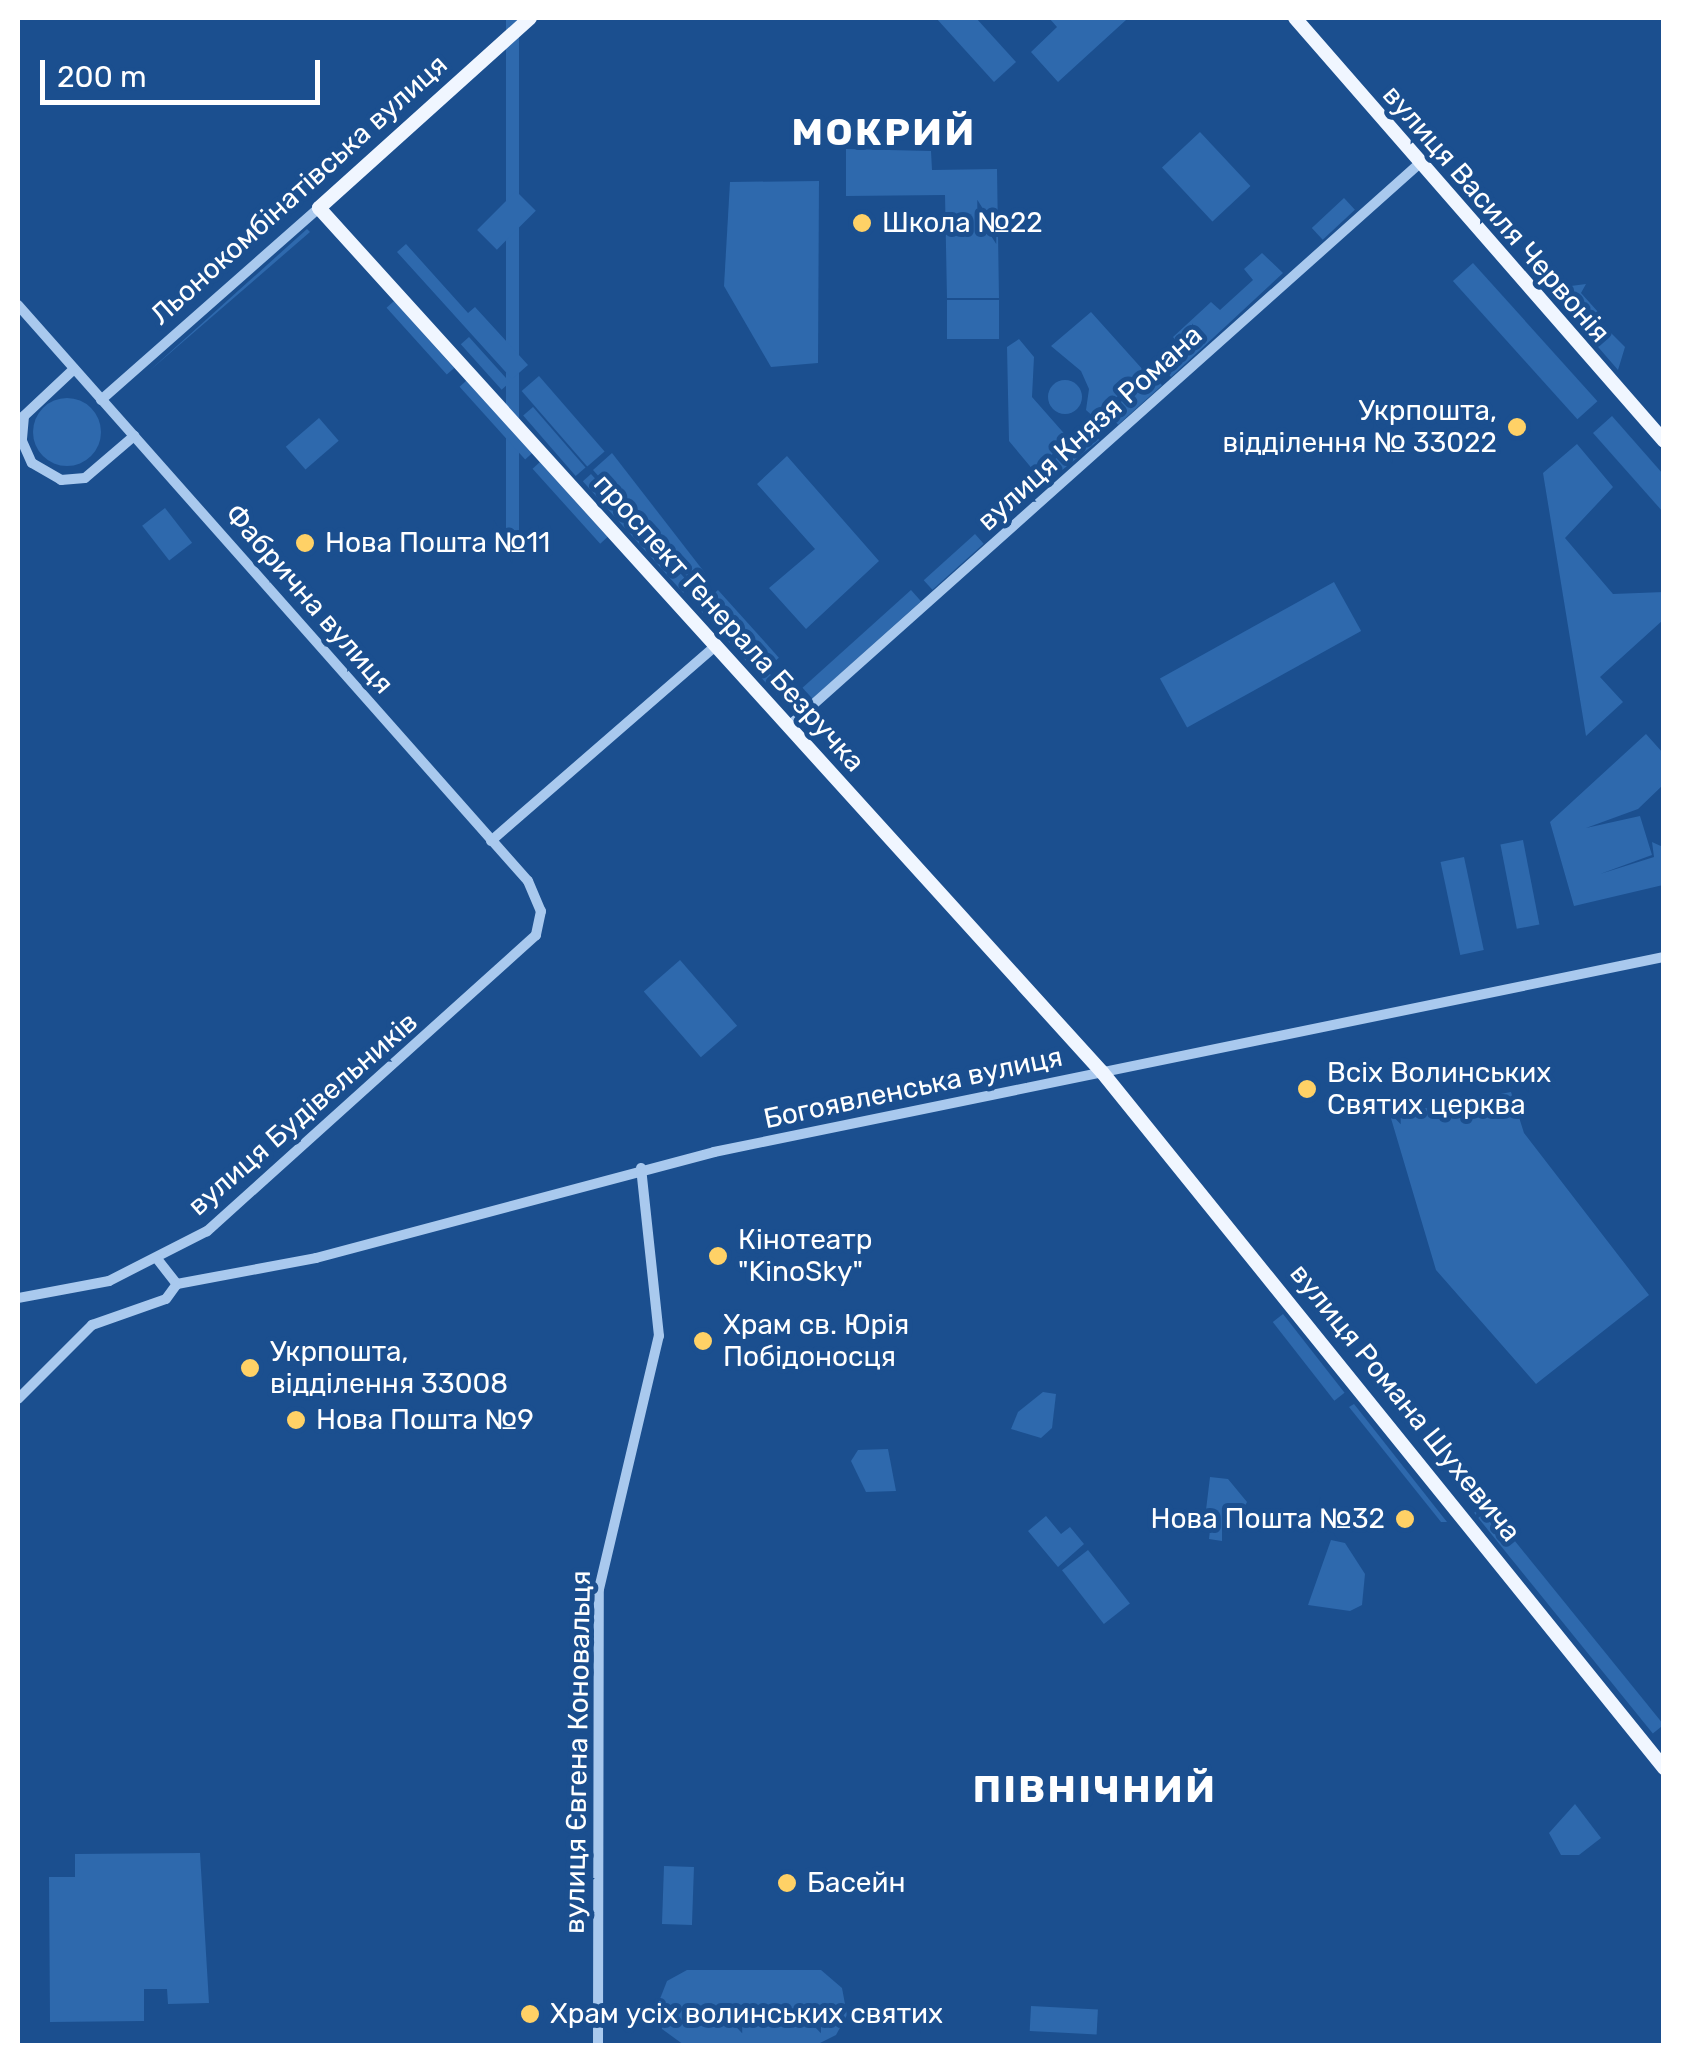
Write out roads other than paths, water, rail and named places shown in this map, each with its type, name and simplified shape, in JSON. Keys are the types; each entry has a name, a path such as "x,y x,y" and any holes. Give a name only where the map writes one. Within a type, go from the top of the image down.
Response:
{"main road":[{"name":"Льонокомбінатівська вулиця","path":"319,208 530,18"},
{"name":"вулиця Василя Червонія","path":"1294,18 1664,441"},
{"name":"проспект Генерала Безручка","path":"319,208 1102,1072"},
{"name":"вулиця Романа Шухевича","path":"1102,1072 1664,1768"}],"street":[{"name":"вулиця Князя Романа","path":"789,726 1420,163"},
{"name":"Льонокомбінатівська вулиця","path":"101,400 319,208"},
{"name":"Фабрична вулиця","path":"18,305 528,881 541,912 536,935"},
{"path":"74,369 24,416 22,440 32,463 52,478 85,478 134,436"},
{"path":"490,842 715,646"},
{"name":"вулиця Будівельників","path":"18,1298 83,1290 158,1260 207,1231 278,1172 536,935"},
{"name":"Богоявленська вулиця","path":"177,1284 316,1258 640,1168 1664,956"},
{"name":"вулиця Євгена Коновальця","path":"598,2046 599,1589 659,1336 640,1168"},
{"path":"18,1398 92,1324 166,1299 177,1284 158,1260"}],"place":[{"name":"Школа №22","path":"862,223"},
{"name":"Укрпошта, відділення № 33022","path":"1517,427"},
{"name":"Нова Пошта №11","path":"305,543"},
{"name":"Всіх Волинських Святих церква","path":"1307,1089"},
{"name":"Кінотеатр \"KinoSky\"","path":"718,1256"},
{"name":"Храм св. Юрія Побідоносця","path":"703,1341"},
{"name":"Укрпошта, відділення 33008","path":"250,1368"},
{"name":"Нова Пошта №9","path":"296,1420"},
{"name":"Нова Пошта №32","path":"1405,1519"},
{"name":"Басейн","path":"787,1883"},
{"name":"Храм усіх волинських святих","path":"530,2014"}],"district":[{"name":"МОКРИЙ","path":"884,133"},
{"name":"ПІВНІЧНИЙ","path":"1095,1790"}]}
